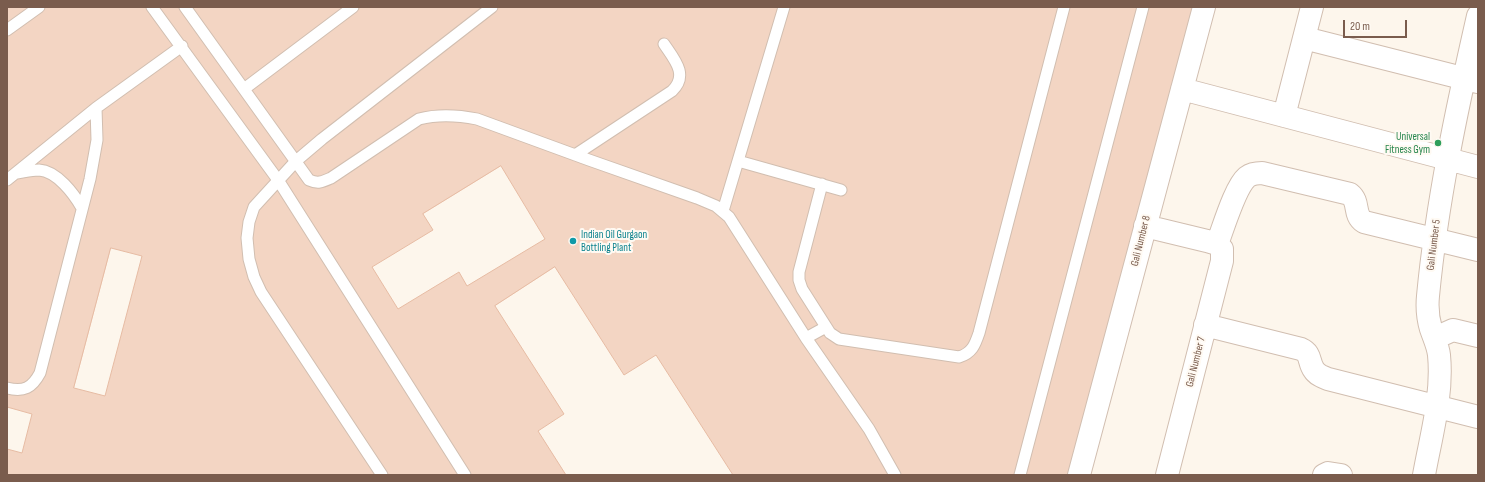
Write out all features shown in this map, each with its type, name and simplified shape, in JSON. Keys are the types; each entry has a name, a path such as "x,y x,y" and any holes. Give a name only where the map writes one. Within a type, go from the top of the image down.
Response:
{"street":[{"name":"Gali Number 8","path":"1079,475 1204,7"},
{"path":"1284,116 1312,7"},
{"name":"Gali Number 5","path":"1424,475 1436,407 1439,367 1439,354 1429,321 1428,298 1447,159 1471,81 1478,16"},
{"path":"1304,38 1471,81"},
{"path":"1182,89 1478,166"},
{"name":"Gali Number 7","path":"1167,475 1222,261 1220,246 1236,194 1243,181 1254,173 1262,172 1350,194 1354,196 1356,201 1357,215 1359,219 1364,222 1478,250"},
{"path":"1145,226 1220,246"},
{"path":"1205,326 1301,349 1309,354 1313,369 1321,376 1328,379 1478,417"},
{"path":"1435,338 1453,330 1478,336"}],"lane":[{"path":"7,30 39,7"},
{"path":"152,7 182,46 278,180 465,475"},
{"path":"185,7 309,180 315,183 321,183 331,178 419,119 430,116 461,116 477,119 697,198 723,211 729,217 806,338 869,429 895,475"},
{"path":"244,89 353,7"},
{"path":"382,475 261,292 254,277 249,259 249,222 254,207 296,161 322,139 492,7"},
{"path":"723,211 784,7"},
{"path":"822,184 799,272 799,280 802,289 830,333 839,339 959,357 968,354 974,347 979,333 1064,7"},
{"path":"1020,475 1143,7"},
{"path":"575,155 678,86 680,76 678,66 664,44"},
{"path":"7,180 96,108 182,46"},
{"path":"7,388 22,390 30,387 36,381 40,373 90,179 96,140 96,108"},
{"path":"738,161 841,190"},
{"path":"16,173 39,170 50,174 68,187 82,208"},
{"path":"806,338 826,327"}],"building":[{"name":"Indian Oil Gurgaon Bottling Plant","path":"7,7 1204,7 1074,475 7,475"},
{"path":"501,166 545,239 467,286 459,272 398,309 372,267 433,230 423,214"},
{"path":"111,248 142,256 105,396 74,388"},
{"path":"555,267 624,375 656,355 733,475 566,475 538,431 564,414 495,306"},
{"path":"7,407 32,414 22,453 7,449"}],"place":[{"name":"Universal Fitness Gym","path":"1438,143"},
{"name":"Indian Oil Gurgaon Bottling Plant","path":"573,241"}]}
